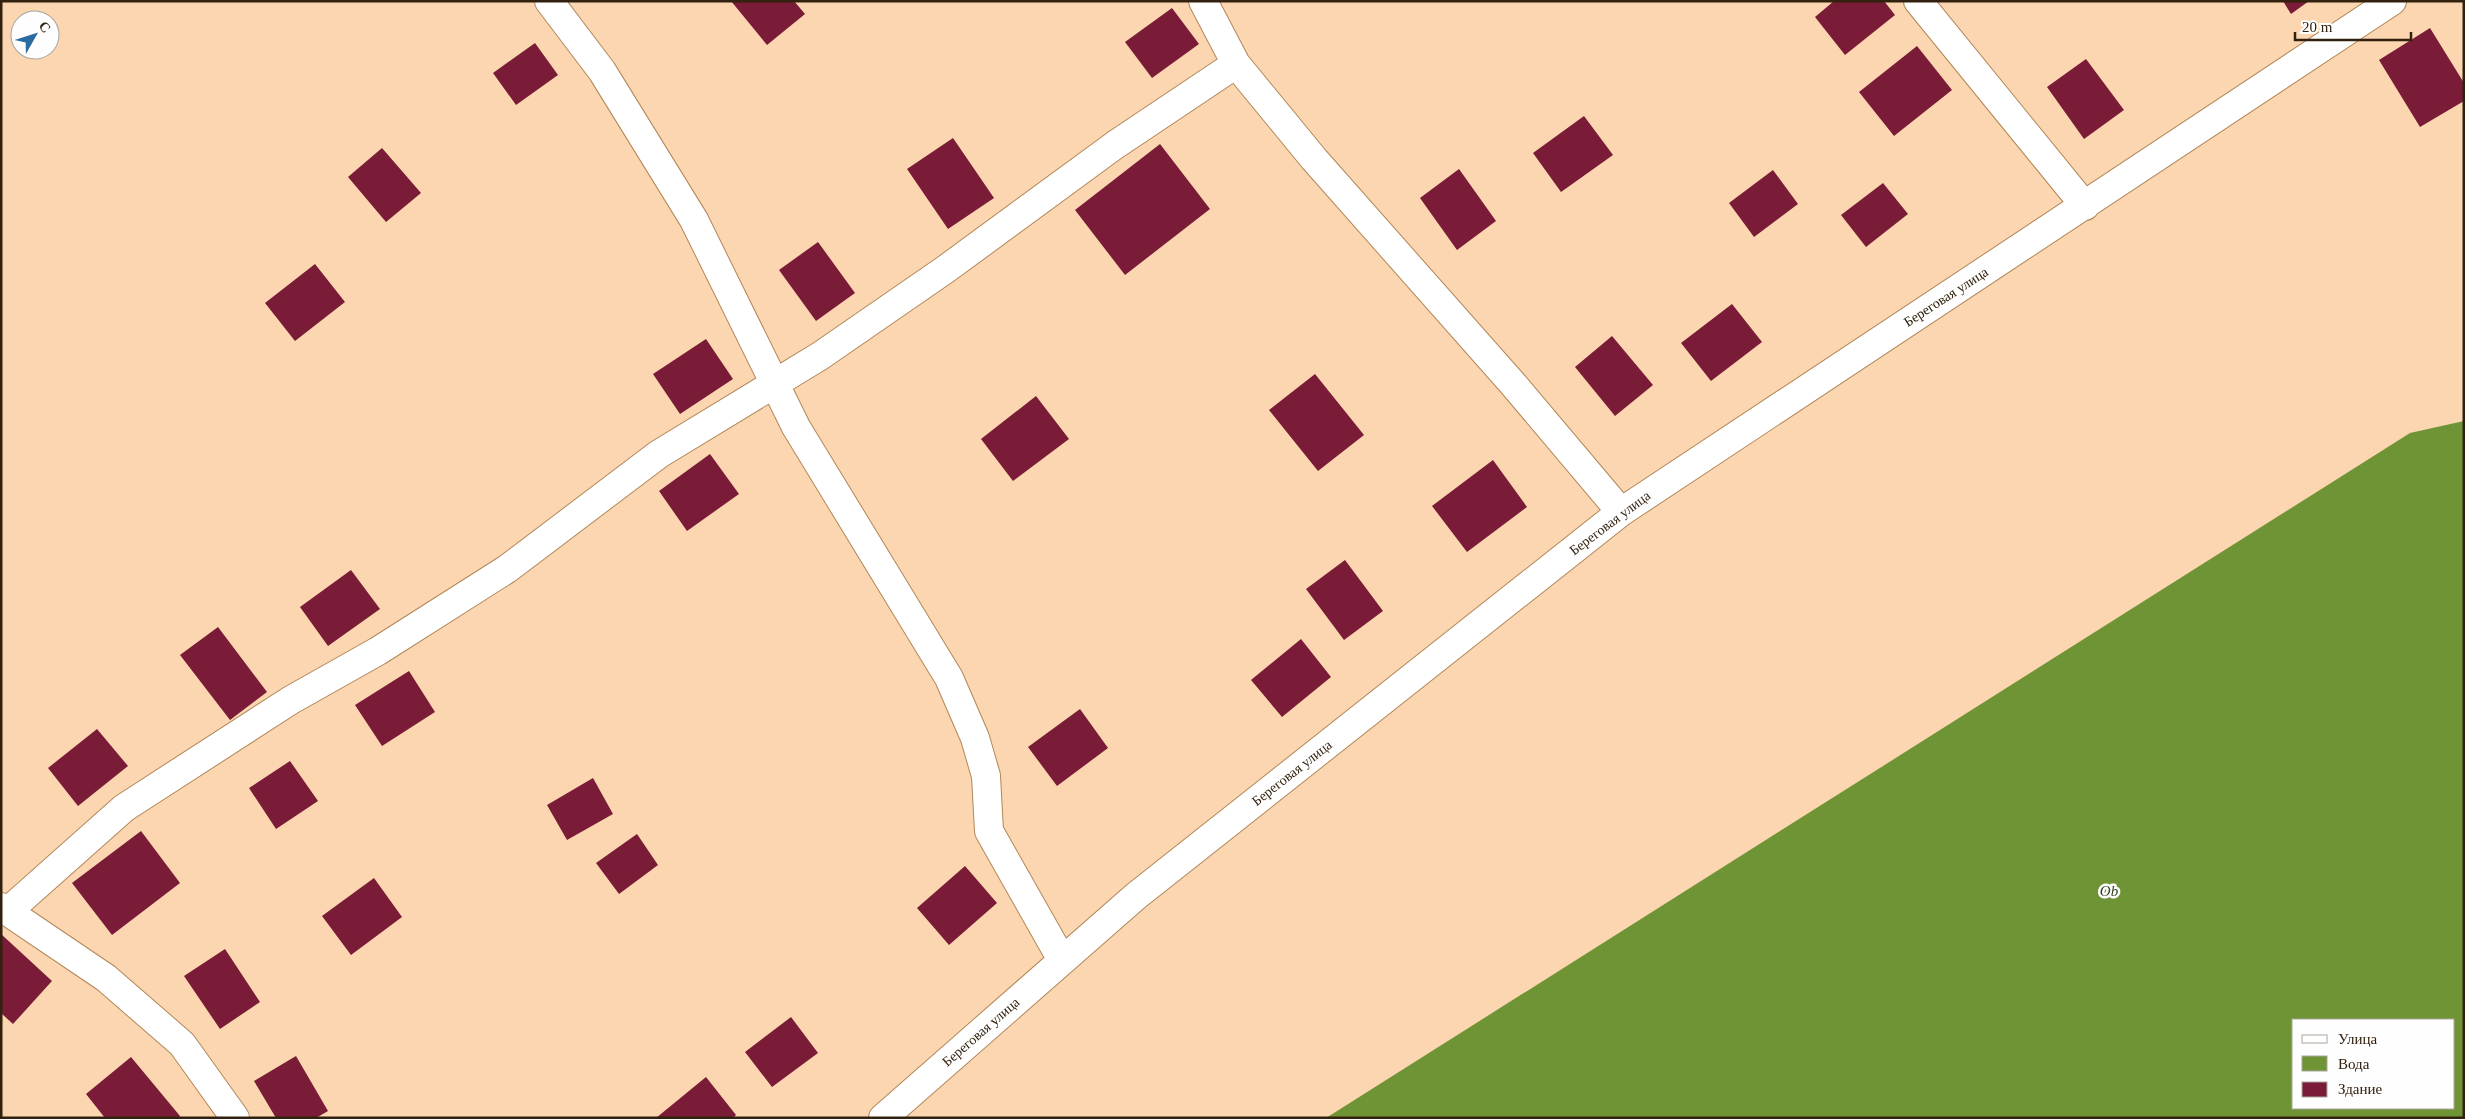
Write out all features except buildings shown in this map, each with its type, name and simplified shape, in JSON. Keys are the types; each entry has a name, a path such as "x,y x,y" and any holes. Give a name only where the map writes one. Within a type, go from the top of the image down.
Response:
{"street":[{"path":"549,1 602,71 694,220 796,427 949,678 975,738 986,776 989,831 1062,960"},
{"path":"1203,1 1236,64 1314,159 1513,384 1621,512"},
{"path":"1918,1 2085,206"},
{"name":"Береговая улица","path":"883,1118 1136,896 1621,512 2392,1"},
{"path":"235,1118 182,1044 106,978 4,909 124,808 291,700 378,651 507,569 659,454 820,356 946,269 1115,145 1236,64"}],"water":[{"name":"Ob","path":"2464,421 2464,1118 1326,1118 2410,433"}]}
